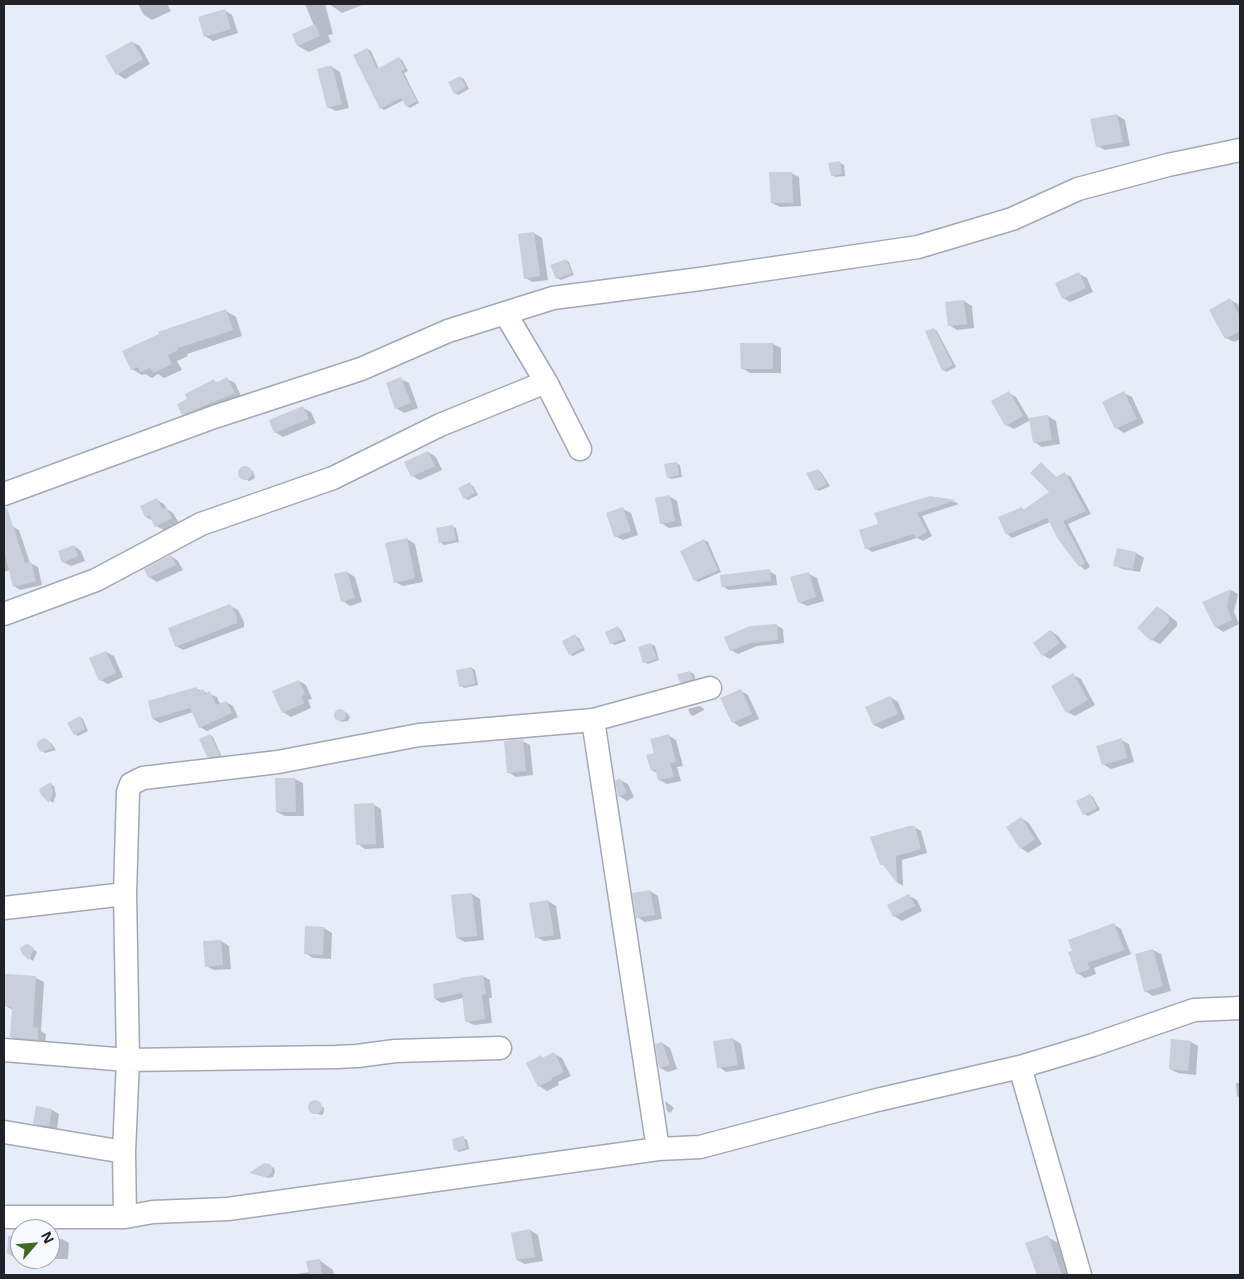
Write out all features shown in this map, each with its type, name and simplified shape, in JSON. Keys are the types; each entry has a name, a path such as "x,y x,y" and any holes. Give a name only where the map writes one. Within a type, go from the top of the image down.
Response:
{"street":[{"path":"4,494 214,417 361,370 448,331 553,298 700,279 918,247 1012,219 1078,189 1168,165 1240,150"},
{"path":"505,313 546,382 580,449"},
{"path":"4,614 96,580 201,524 333,478 440,425 546,382"},
{"path":"125,1217 124,1152 128,1060 125,894 128,792 131,784 143,778 278,762 419,735 593,720 710,688"},
{"path":"593,720 658,1149"},
{"path":"4,908 125,894"},
{"path":"4,1217 125,1217 153,1212 228,1209 658,1149 700,1147 873,1102 1020,1067 1093,1045 1194,1010 1240,1008"},
{"path":"4,1050 128,1060 336,1057 395,1051 500,1048"},
{"path":"1020,1067 1080,1275"},
{"path":"4,1132 124,1152"}],"building":[{"path":"225,9 231,29 204,37 198,17"},
{"path":"315,24 320,36 297,46 292,34"},
{"path":"132,41 143,59 116,75 105,56"},
{"path":"367,48 377,69 399,57 405,69 401,71 417,101 406,107 401,98 380,109 353,55"},
{"path":"332,66 342,104 327,108 317,69"},
{"path":"460,76 466,87 454,94 448,82"},
{"path":"1117,114 1123,142 1096,147 1090,119"},
{"path":"840,161 842,174 831,176 828,163"},
{"path":"769,172 792,172 793,203 771,203"},
{"path":"534,232 540,276 524,279 518,234"},
{"path":"566,259 572,273 556,279 550,265"},
{"path":"1079,272 1086,288 1062,299 1055,283"},
{"path":"1230,298 1240,316 1240,331 1225,339 1209,310"},
{"path":"964,300 967,324 948,326 945,302"},
{"path":"226,309 233,330 178,348 178,350 168,355 172,364 153,373 150,368 140,372 138,367 131,370 122,351 159,334 158,332"},
{"path":"934,328 953,365 942,371 925,331"},
{"path":"740,343 773,343 773,369 741,369"},
{"path":"227,377 235,393 182,415 177,404 187,399 185,394 214,379 216,383"},
{"path":"401,377 411,403 395,409 386,383"},
{"path":"1009,391 1023,416 1005,426 991,401"},
{"path":"1124,391 1137,419 1115,429 1102,402"},
{"path":"303,406 309,419 274,433 269,420"},
{"path":"1048,415 1052,440 1033,443 1029,418"},
{"path":"428,451 435,466 411,477 404,462"},
{"path":"677,462 679,475 667,478 664,464"},
{"path":"1041,462 1056,477 1065,472 1086,511 1063,521 1085,563 1079,567 1058,539 1047,518 1006,535 998,517 1022,507 1023,510 1049,492 1030,473"},
{"path":"245,466 250,468 252,473 250,478 245,480 240,478 238,473 240,468"},
{"path":"818,469 827,484 815,490 806,473"},
{"path":"470,482 475,493 464,499 458,488"},
{"path":"670,495 675,521 660,524 655,498"},
{"path":"930,496 956,500 917,513 927,532 916,538 914,534 865,549 859,530 878,524 874,513"},
{"path":"157,498 162,509 166,507 172,518 155,527 149,515 145,517 140,506"},
{"path":"623,507 631,531 614,537 606,513"},
{"path":"7,508 25,563 31,562 36,581 13,587 4,551 4,509"},
{"path":"453,525 456,540 439,543 436,528"},
{"path":"407,538 415,578 394,583 385,543"},
{"path":"704,539 718,570 694,581 680,551"},
{"path":"74,545 78,556 62,563 58,551"},
{"path":"1117,548 1136,552 1133,569 1113,566"},
{"path":"171,555 176,565 148,578 144,569"},
{"path":"770,569 771,581 721,587 720,575"},
{"path":"347,571 355,598 341,602 334,574"},
{"path":"809,572 816,597 798,603 790,577"},
{"path":"1231,589 1227,607 1232,620 1215,628 1202,602"},
{"path":"230,604 237,617 237,623 175,647 168,628"},
{"path":"1157,606 1169,617 1169,622 1151,641 1137,628"},
{"path":"777,624 778,640 750,643 730,651 724,637 750,626"},
{"path":"618,626 623,639 610,644 605,632"},
{"path":"1050,630 1060,643 1042,656 1033,643"},
{"path":"575,634 583,648 569,655 562,641"},
{"path":"651,643 657,659 643,663 638,647"},
{"path":"106,651 116,673 99,681 89,658"},
{"path":"472,667 475,684 459,687 456,670"},
{"path":"690,671 693,679 680,683 677,674"},
{"path":"1073,673 1088,700 1066,713 1051,686"},
{"path":"299,680 305,694 301,696 304,703 282,713 272,691"},
{"path":"196,687 199,691 203,689 205,694 210,691 216,705 226,701 232,713 199,728 190,708 152,719 148,701"},
{"path":"741,689 752,714 732,723 720,698"},
{"path":"890,696 898,714 873,725 865,707"},
{"path":"338,709 342,709 346,715 342,721 338,721 334,717 334,713"},
{"path":"80,716 85,729 74,735 67,723"},
{"path":"210,734 219,756 207,757 199,739"},
{"path":"669,734 676,762 670,763 674,777 658,780 655,769 651,771 646,755 654,753 650,739"},
{"path":"44,738 48,740 53,748 41,752 37,742"},
{"path":"1122,738 1127,758 1102,765 1096,746"},
{"path":"523,739 526,771 507,773 504,741"},
{"path":"275,778 295,778 296,812 276,812"},
{"path":"620,778 627,793 618,797 615,781"},
{"path":"51,782 53,792 49,803 41,795 39,789"},
{"path":"1090,794 1097,808 1083,815 1076,801"},
{"path":"374,803 376,844 356,845 354,804"},
{"path":"1021,817 1035,839 1020,849 1006,827"},
{"path":"915,826 921,849 896,856 897,883 883,865 880,865 870,837"},
{"path":"650,890 655,915 636,918 632,893"},
{"path":"472,893 477,936 456,938 451,895"},
{"path":"909,894 915,906 893,917 887,905"},
{"path":"548,900 554,935 535,938 529,903"},
{"path":"1114,923 1124,950 1087,963 1090,969 1076,974 1068,952 1072,951 1068,940"},
{"path":"305,926 324,927 323,955 304,954"},
{"path":"221,940 223,965 205,967 203,941"},
{"path":"26,944 34,949 29,960 22,954 20,948"},
{"path":"1153,949 1163,986 1144,992 1135,954"},
{"path":"5,974 36,976 33,1027 38,1028 38,1040 10,1037 12,1007 4,1006"},
{"path":"483,975 486,994 482,995 485,1019 465,1022 462,993 434,999 433,984"},
{"path":"733,1038 738,1065 717,1068 713,1041"},
{"path":"1171,1039 1191,1041 1188,1071 1169,1069"},
{"path":"662,1042 670,1065 659,1068 655,1044"},
{"path":"554,1052 564,1072 538,1087 526,1063 541,1055 542,1058"},
{"path":"315,1100 320,1102 322,1107 320,1112 315,1114 310,1112 308,1107 310,1102"},
{"path":"36,1106 52,1109 49,1126 33,1124"},
{"path":"464,1136 466,1148 454,1151 452,1139"},
{"path":"264,1163 270,1164 272,1167 272,1172 269,1176 265,1177 249,1173"},
{"path":"530,1229 535,1257 516,1260 511,1233"},
{"path":"1048,1235 1062,1275 1037,1275 1025,1243"},
{"path":"8,1236 10,1236 10,1254 7,1254"},
{"path":"320,1259 322,1275 309,1275 306,1261"}]}
